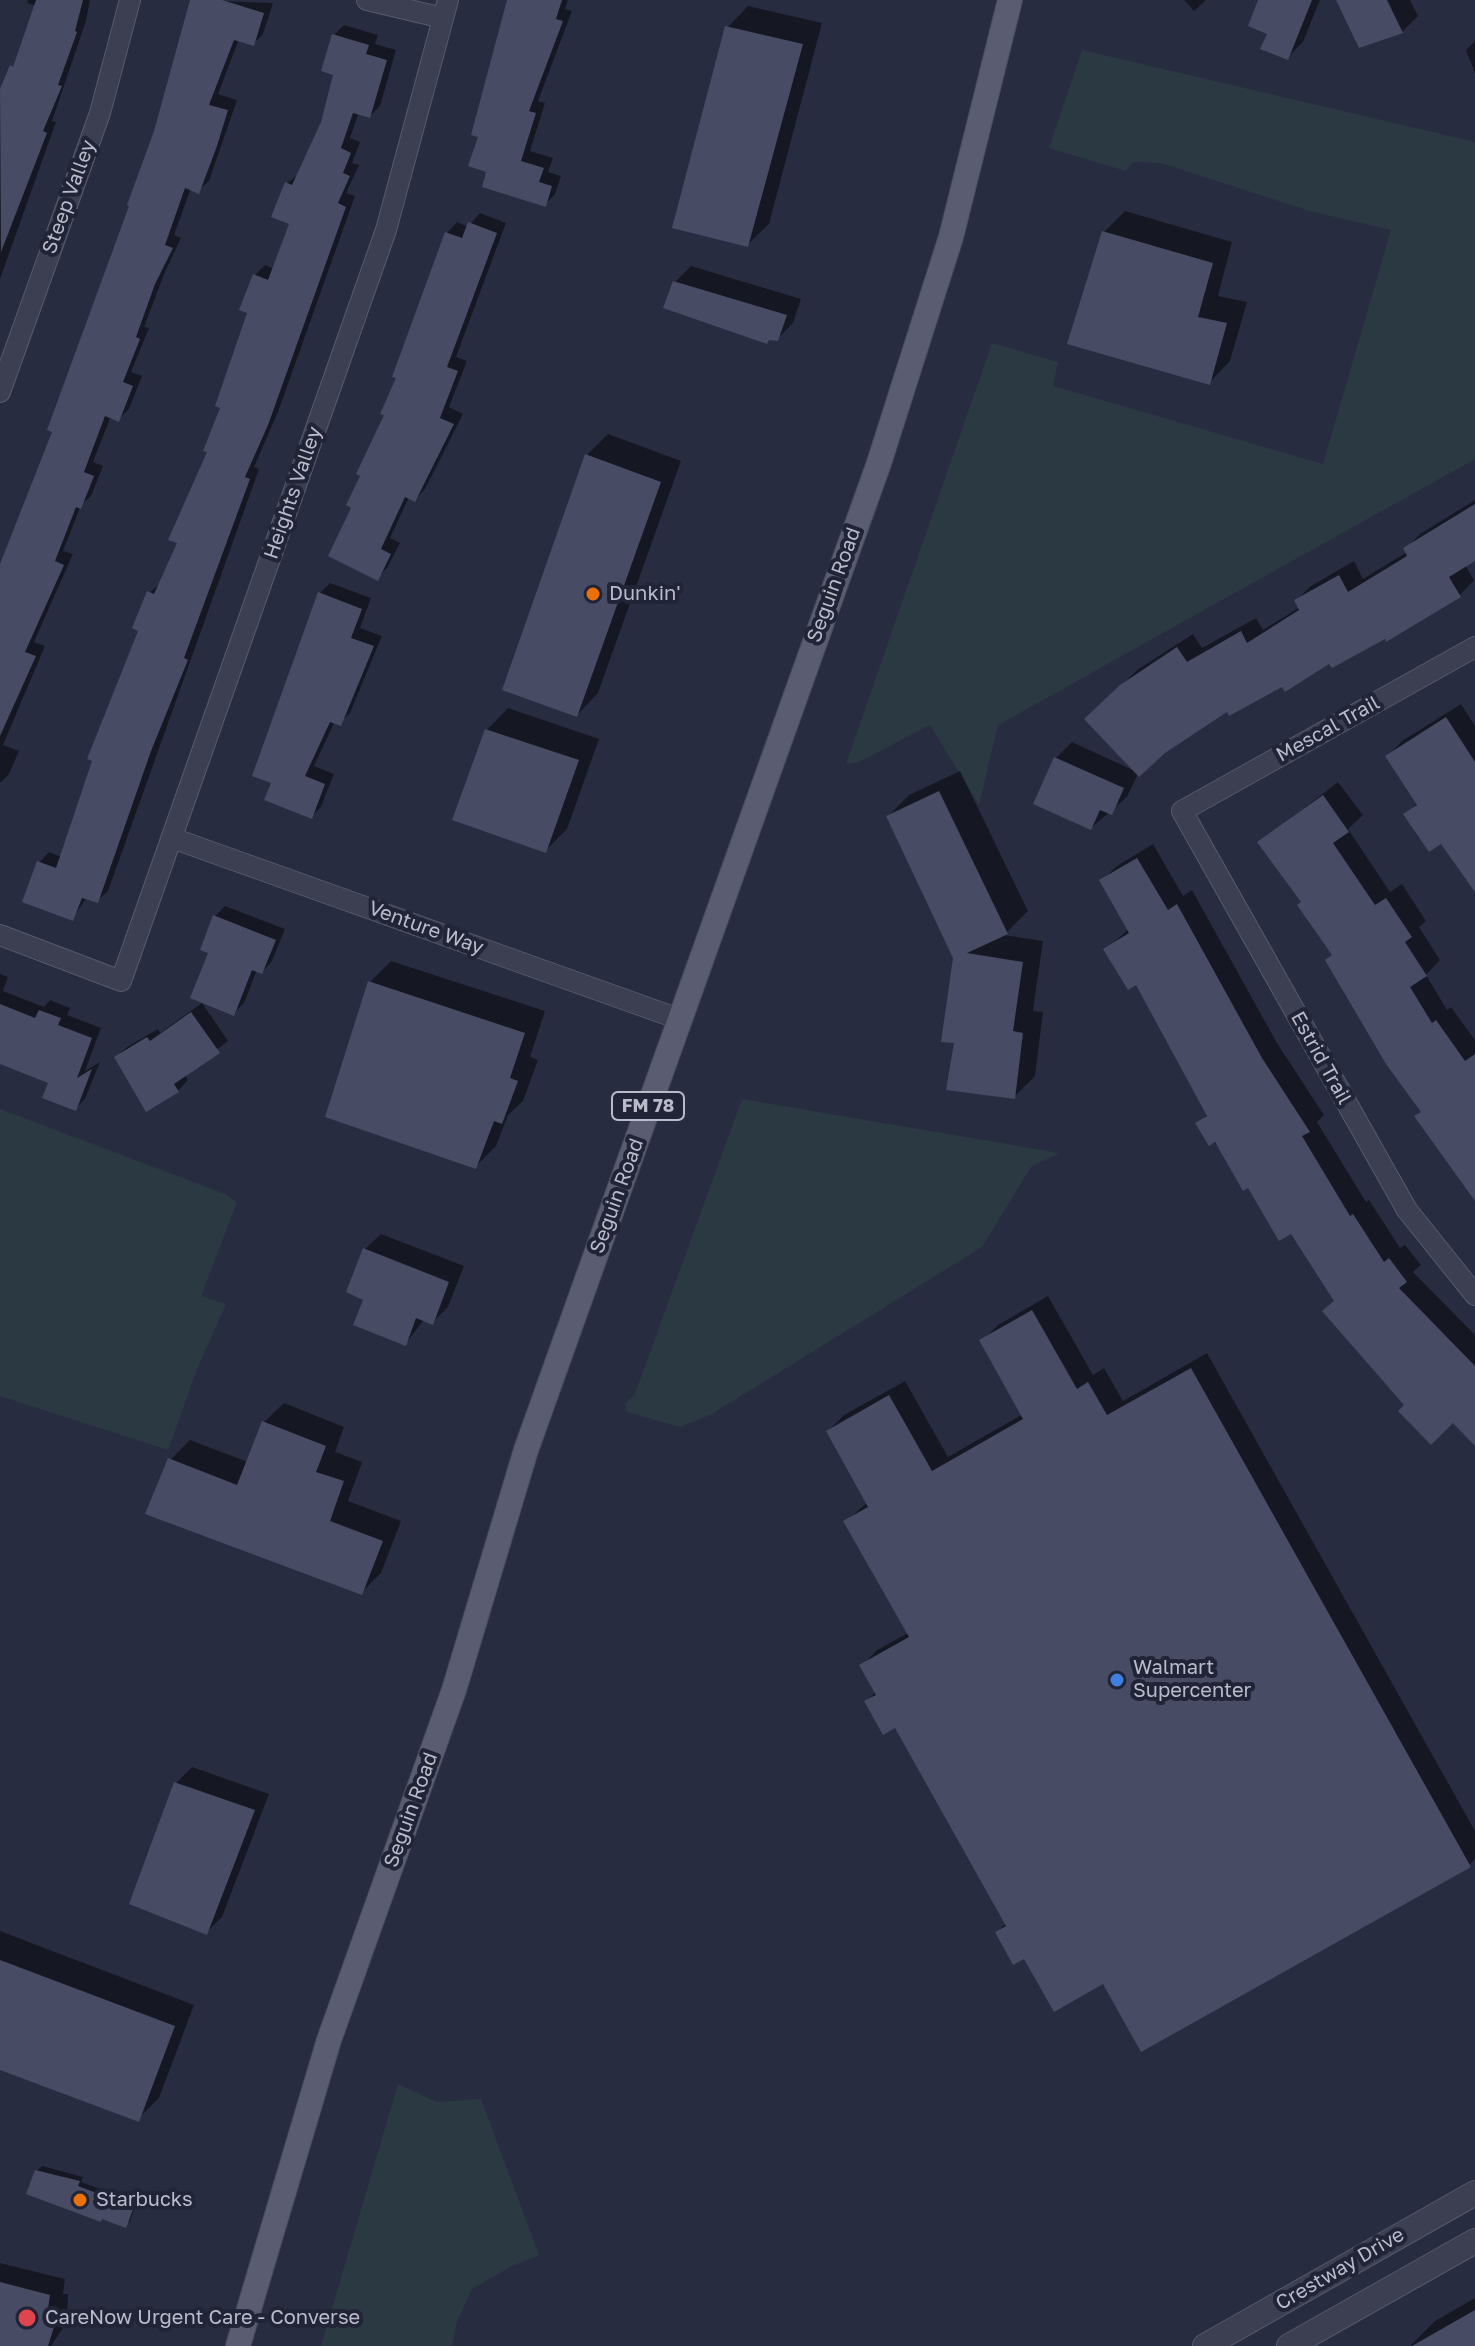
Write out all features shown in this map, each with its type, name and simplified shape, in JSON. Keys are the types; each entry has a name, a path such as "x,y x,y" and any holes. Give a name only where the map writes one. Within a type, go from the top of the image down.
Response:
{"main road":[{"name":"Seguin Road","path":"238,2346 329,2040 454,1690 526,1450 879,463 951,237 1010,0"}],"street":[{"name":"Steep Valley","path":"0,392 100,113 130,0"},
{"path":"367,0 446,9"},
{"name":"Heights Valley","path":"0,935 121,981 386,230 446,9"},
{"name":"Mescal Trail","path":"1182,811 1473,653"},
{"name":"Estrid Trail","path":"1182,811 1407,1210 1475,1295"},
{"name":"Venture Way","path":"172,838 679,1019"},
{"name":"Crestway Drive","path":"1205,2346 1475,2193"},
{"name":"Crestway Drive","path":"1289,2346 1475,2241"}],"shaded area":[{"path":"1082,50 1475,142 1475,459 998,725 979,805 930,725 859,762 846,764 992,343 1058,362 1053,386 1323,464 1391,230 1310,211 1161,163 1133,162 1126,171 1049,148"},
{"path":"742,1099 1059,1153 1031,1167 982,1247 710,1415 680,1427 627,1412 625,1404 635,1394"},
{"path":"0,1109 225,1194 237,1202 201,1296 226,1304 197,1369 168,1450 0,1396"},
{"path":"398,2084 437,2102 481,2099 539,2255 510,2267 472,2289 457,2321 452,2346 321,2346"}],"building":[{"path":"36,0 83,0 77,32 58,85 62,86 43,131 47,133 1,252 0,89 10,65 13,67"},
{"path":"190,0 222,0 264,13 254,46 234,40 209,105 228,110 217,146 199,194 185,188 165,245 173,248 155,284 136,337 140,339 123,382 133,386 119,422 105,416 84,472 94,476 81,509 76,507 55,561 64,565 25,652 36,656 0,736 0,564 52,432 47,430 129,206 154,131"},
{"path":"507,0 562,0 556,19 563,21 529,111 536,113 521,161 544,168 539,182 552,186 546,207 482,187 486,172 468,166 478,137 471,135"},
{"path":"1258,0 1312,0 1288,60 1260,49 1267,34 1248,26"},
{"path":"1336,0 1387,0 1403,33 1359,48"},
{"path":"725,26 803,44 748,247 672,228"},
{"path":"332,34 369,45 366,54 387,60 370,118 353,113 341,148 351,153 343,173 350,176 338,203 346,207 268,425 245,477 250,479 184,658 188,660 151,751 98,903 82,898 73,921 22,902 37,861 56,868 92,761 87,759 138,631 132,628 147,591 154,594 177,543 168,540 207,452 203,451 220,408 215,406 247,313 239,310 253,274 268,280 289,224 271,217 285,182 292,185 321,122 333,75 321,71"},
{"path":"468,222 497,233 447,367 458,371 440,418 454,424 415,502 405,497 381,549 391,554 378,581 328,556 351,508 346,505 360,476 356,474 384,415 380,414 396,378 392,377 445,232 462,238"},
{"path":"1102,231 1213,263 1198,317 1227,323 1210,385 1067,344"},
{"path":"673,281 787,315 778,341 769,340 767,344 663,308"},
{"path":"585,454 661,482 577,717 502,690"},
{"path":"1475,504 1475,561 1449,577 1461,597 1386,642 1385,639 1332,668 1329,664 1285,692 1282,687 1229,716 1227,712 1165,753 1139,777 1084,719 1120,685 1177,647 1187,662 1241,631 1247,643 1299,610 1294,600 1339,575 1348,592 1407,556 1403,548"},
{"path":"318,592 362,609 351,638 374,646 341,726 330,722 305,776 325,784 312,819 264,800 271,783 252,776"},
{"path":"1446,717 1475,762 1475,892 1441,844 1429,852 1403,814 1417,805 1385,756"},
{"path":"485,729 579,760 546,853 452,820"},
{"path":"1054,757 1124,788 1112,815 1100,810 1091,830 1033,804"},
{"path":"939,791 1008,934 967,953 1023,962 1013,1031 1023,1033 1015,1099 946,1090 954,1043 941,1042 953,958 886,816"},
{"path":"1323,795 1349,832 1333,843 1375,905 1386,898 1412,937 1405,942 1427,976 1410,987 1432,1023 1436,1020 1465,1061 1475,1054 1475,1201 1414,1116 1421,1112 1386,1064 1325,960 1332,955 1297,905 1301,902 1257,842"},
{"path":"1137,858 1168,910 1177,904 1262,1058 1310,1132 1302,1136 1350,1216 1353,1214 1384,1262 1389,1258 1407,1282 1399,1288 1475,1366 1475,1446 1453,1423 1431,1445 1398,1411 1404,1405 1322,1311 1334,1301 1291,1234 1279,1241 1248,1188 1243,1191 1215,1142 1209,1146 1195,1123 1207,1116 1136,985 1128,990 1103,949 1129,933 1099,880"},
{"path":"213,915 276,940 262,974 252,970 234,1016 190,998 208,953 200,950"},
{"path":"368,981 525,1033 510,1078 518,1081 502,1124 494,1121 476,1169 325,1117"},
{"path":"0,1004 35,1018 39,1010 61,1018 58,1025 92,1038 77,1078 92,1069 76,1111 42,1098 48,1083 0,1064"},
{"path":"191,1012 220,1053 174,1084 179,1092 146,1112 114,1057 147,1037 150,1041"},
{"path":"363,1248 449,1282 433,1325 416,1318 406,1346 353,1325 363,1300 346,1292"},
{"name":"Walmart Supercenter","path":"1032,1310 1077,1389 1088,1382 1107,1415 1191,1368 1471,1867 1141,2052 1103,1984 1054,2012 1024,1959 1013,1965 995,1932 1006,1926 895,1728 883,1735 864,1701 876,1695 859,1665 909,1637 843,1521 868,1507 826,1431 889,1395 932,1471 1023,1419 979,1340"},
{"path":"262,1421 326,1446 316,1472 344,1481 330,1521 383,1541 362,1595 145,1514 168,1458 237,1485"},
{"path":"174,1782 255,1810 207,1935 129,1904"},
{"path":"0,1960 175,2026 139,2122 0,2070"},
{"name":"Starbucks","path":"35,2170 80,2181 78,2186 134,2207 126,2228 26,2194"},
{"name":"CareNow Urgent Care - Converse","path":"0,2282 50,2295 48,2309 53,2310 54,2327 48,2346 0,2346"},
{"path":"1475,2310 1475,2346 1412,2346"}],"place":[{"name":"Dunkin'","path":"593,594"},
{"name":"Walmart Supercenter","path":"1117,1680"},
{"name":"Starbucks","path":"80,2200"},
{"name":"CareNow Urgent Care - Converse","path":"27,2318"}]}
